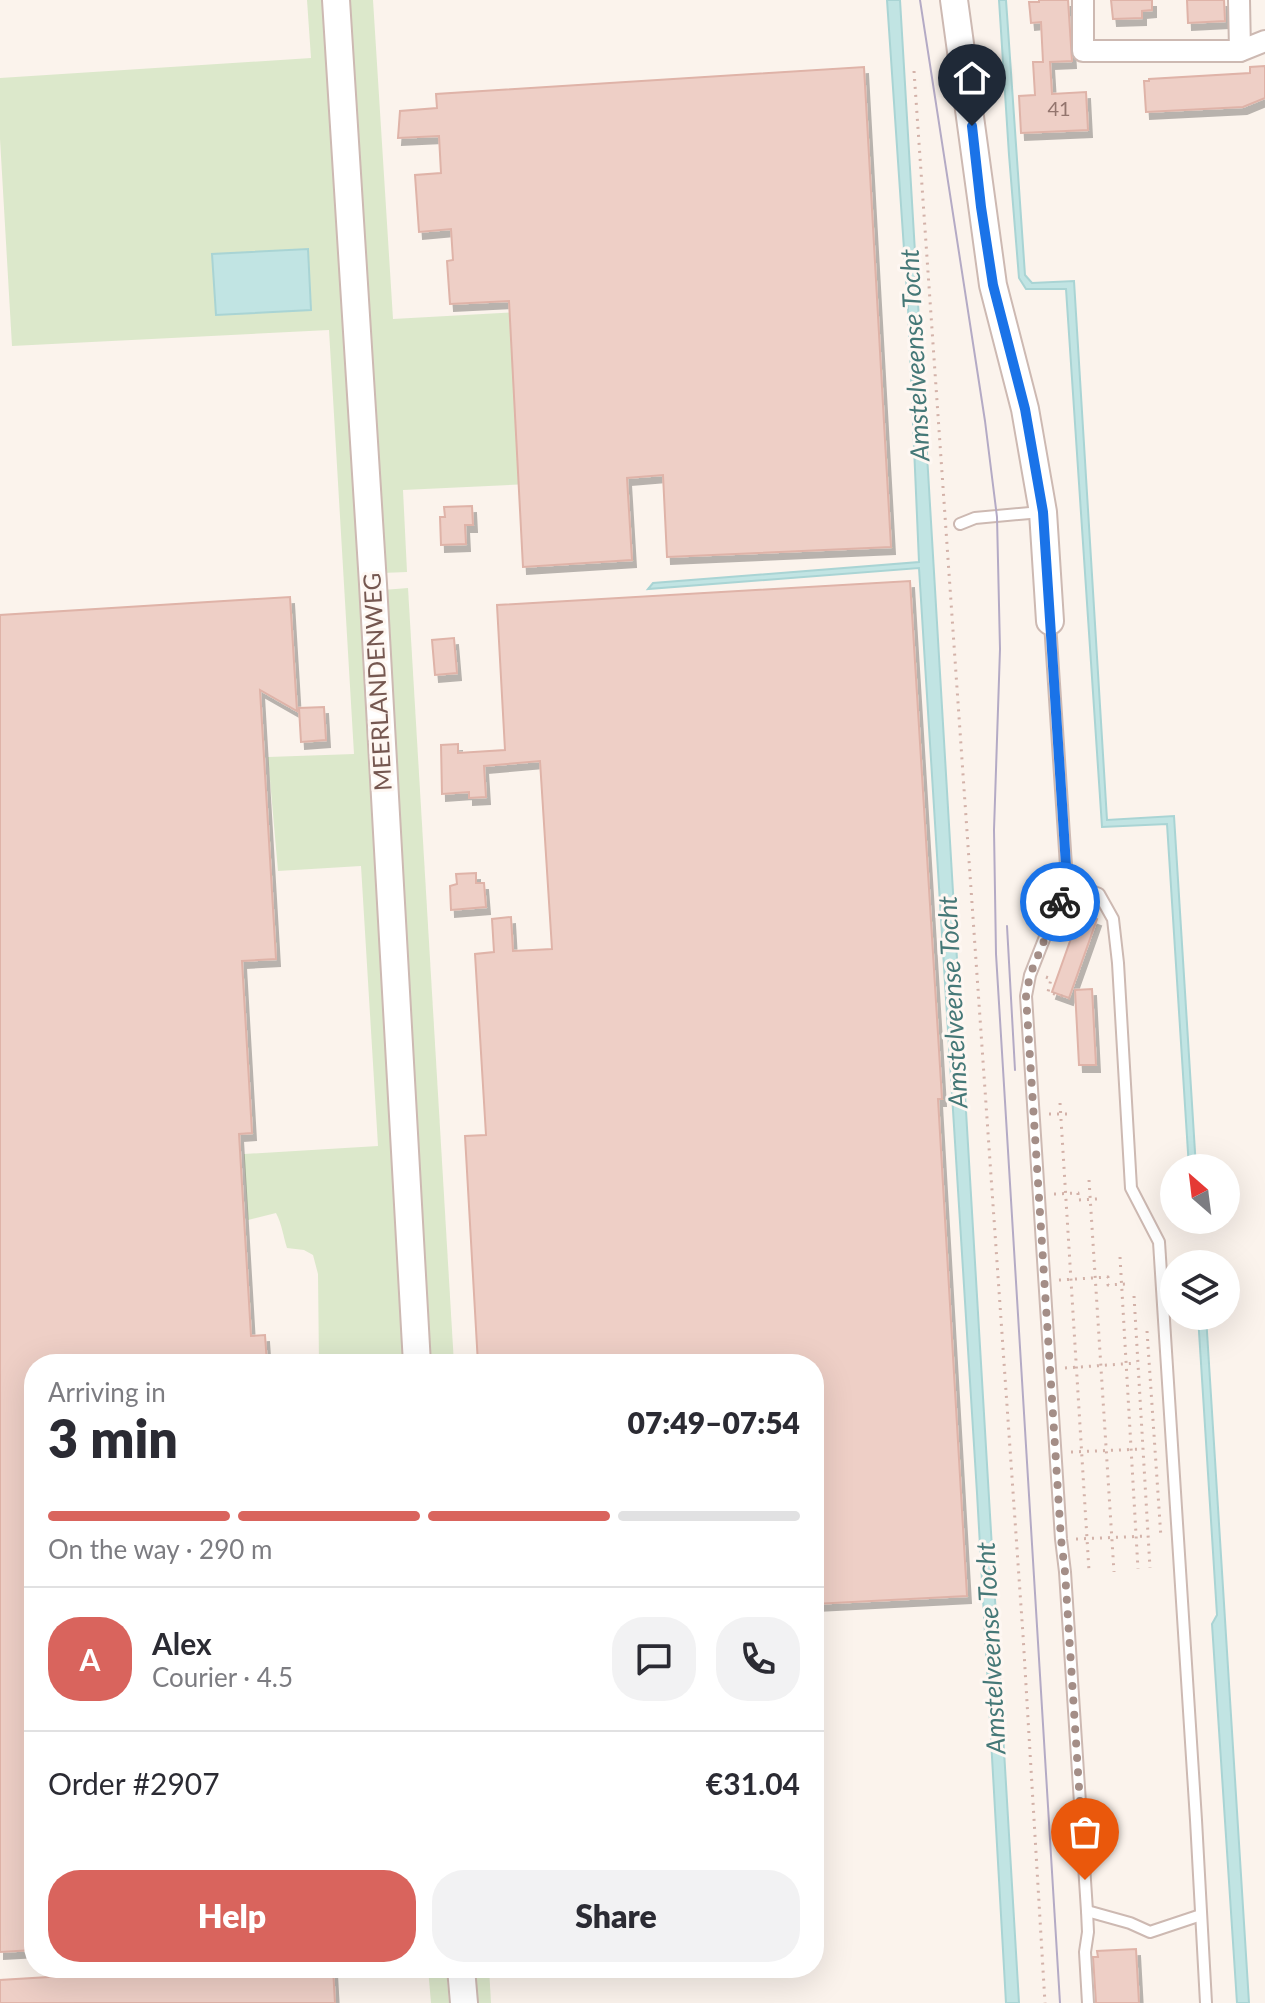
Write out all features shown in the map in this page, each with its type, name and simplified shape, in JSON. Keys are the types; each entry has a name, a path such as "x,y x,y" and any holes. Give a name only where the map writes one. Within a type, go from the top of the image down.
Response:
{"street":[{"name":"MEERLANDENWEG","path":"336,0 373,584 416,1354"},
{"path":"954,0 993,285 1025,409 1043,512 1050,621"},
{"path":"1083,0 1083,51 1240,51 1265,41"},
{"path":"1239,0 1240,51"},
{"path":"462,1978 464,2003"}],"lane":[{"path":"960,524 975,518 1043,512"},
{"path":"1050,621 1067,881 1030,975 1026,996 1087,1911 1085,1952 1088,2003"},
{"path":"1067,881 1099,894 1113,919 1131,1188 1159,1242 1206,2003"},
{"path":"1087,1911 1150,1932 1201,1915"}],"path":[{"path":"914,71 1022,1619 1045,2003"},
{"path":"1060,1103 1089,1571"},
{"path":"1041,1114 1068,1114"},
{"path":"1089,1180 1114,1572"},
{"path":"1046,1194 1078,1193 1078,1200 1097,1199"},
{"path":"1120,1257 1124,1284 1125,1364 1138,1569"},
{"path":"1052,1280 1108,1277 1108,1285 1124,1284"},
{"path":"1134,1296 1150,1568"},
{"path":"1134,1306 1141,1306"},
{"path":"1147,1331 1161,1538"},
{"path":"1057,1368 1137,1363"},
{"path":"1139,1389 1151,1388"},
{"path":"1063,1453 1142,1449"},
{"path":"1144,1475 1157,1474"}],"green space":[{"path":"307,0 328,0 409,1354 319,1354 318,1274 313,1255 304,1250 287,1248 276,1213 248,1220 244,1154 378,1146 361,866 278,871 268,757 354,754 329,330 12,346 0,139 0,78 311,58"},
{"path":"347,0 373,0 393,319 521,312 529,484 403,490 407,572 382,573"},
{"path":"408,588 453,1354 428,1354 383,590"},
{"path":"429,1978 447,1978 449,2003 431,2003"},
{"path":"467,1978 490,1978 491,2003 468,2003"}],"water":[{"name":"Amstelveense Tocht","path":"887,0 900,0 1019,2003 1006,2003 919,568 648,589 653,583 919,562 908,308"},
{"path":"999,0 1006,0 1025,275 1032,283 1074,281 1107,820 1174,816 1195,1154 1188,1154 1167,824 1102,827 1066,289 1026,289 1019,278"},
{"path":"308,249 311,310 216,315 212,254"},
{"path":"1199,1330 1207,1330 1249,2003 1237,2003 1212,1624 1217,1615"}],"building":[{"path":"1068,0 1072,61 1050,62 1052,94 1086,92 1088,130 1021,133 1019,96 1035,95 1033,62 1043,62 1041,22 1031,23 1029,2"},
{"path":"1111,0 1152,0 1152,10 1142,11 1142,18 1113,19"},
{"path":"1187,0 1224,0 1225,21 1188,23"},
{"path":"1265,66 1265,98 1243,107 1146,112 1144,81 1149,79 1250,73 1250,67"},
{"path":"864,67 891,547 667,557 663,475 627,478 632,560 523,567 509,301 450,304 447,261 453,260 451,229 419,232 415,175 441,173 439,136 398,138 400,111 437,108 436,94"},
{"path":"472,506 473,525 465,525 466,544 441,545 440,517 445,517 444,507"},
{"path":"910,581 942,1099 938,1099 967,1596 824,1603 824,1354 477,1354 465,1136 486,1135 475,954 494,952 492,919 511,917 513,951 552,949 540,761 484,766 486,797 469,798 469,792 442,794 441,745 458,744 458,753 505,750 497,605"},
{"path":"290,597 297,711 260,690 276,959 242,961 252,1133 239,1134 251,1336 265,1335 266,1354 24,1354 24,1951 0,1952 0,615"},
{"path":"454,638 457,673 435,675 432,640"},
{"path":"324,707 326,740 301,742 299,708"},
{"path":"476,873 476,883 484,883 486,907 451,910 450,886 457,884 456,874"},
{"path":"1080,913 1097,919 1069,998 1052,992"},
{"path":"1092,989 1096,1065 1079,1065 1075,990"},
{"path":"1136,1949 1139,2003 1096,2003 1093,1957 1098,1957 1097,1951"},
{"path":"334,1978 335,2003 0,2003 0,1980"}],"tram line":[{"path":"920,0 997,517 1000,649 994,830 996,954 1060,2003"},
{"path":"1007,926 1015,1070"}],"way so far":[{"path":"1060,902 1030,975 1026,996 1085,1880"}],"route":[{"path":"972,126 993,285 1025,409 1043,512 1067,881 1060,902"}]}
